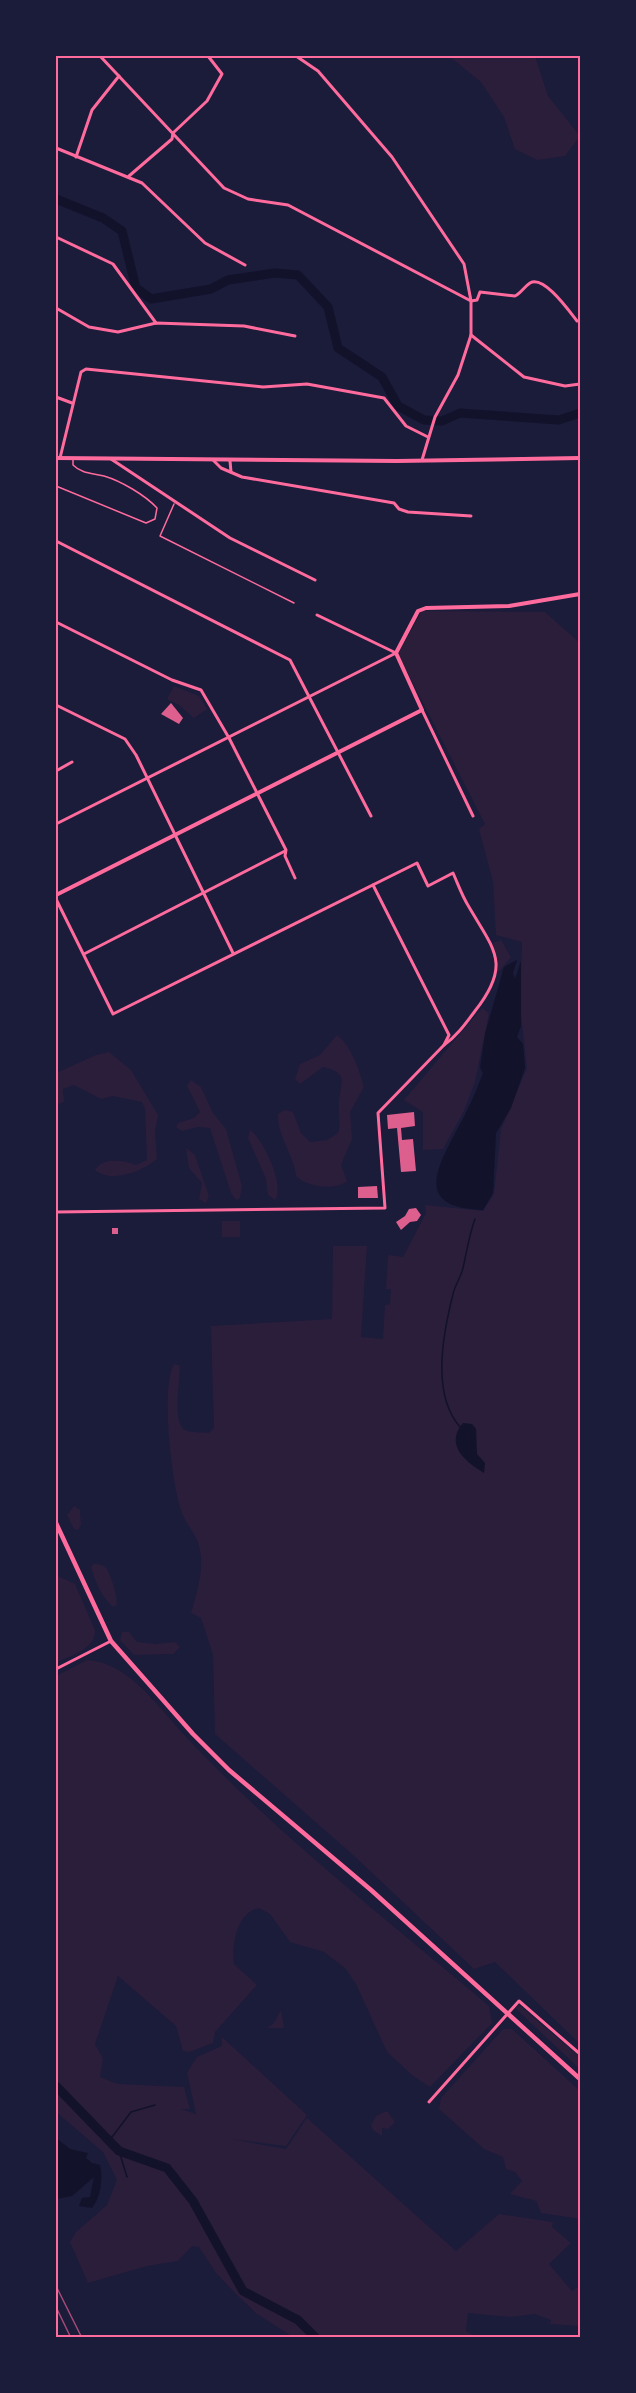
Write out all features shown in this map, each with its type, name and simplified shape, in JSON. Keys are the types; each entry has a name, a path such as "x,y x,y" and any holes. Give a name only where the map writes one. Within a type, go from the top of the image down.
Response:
{"main road":[{"path":"56,1523 111,1641 229,1770 371,1890 580,2079"}],"street":[{"path":"100,56 224,188 248,199 288,205 471,301 477,300 480,292 515,296 530,283 538,282 549,288 577,321"},
{"path":"129,176 172,139 173,133 207,101 222,74 208,56"},
{"path":"296,56 318,71 392,157 464,264 471,301 471,335 458,375 435,417 422,460"},
{"path":"76,157 92,110 119,76"},
{"path":"56,148 142,183 205,243 245,265"},
{"path":"56,237 113,264 156,323"},
{"path":"56,308 89,327 118,332 156,323 244,326 295,336"},
{"path":"471,335 524,377 565,386 580,384"},
{"path":"429,437 406,426 384,398 307,384 262,387 86,369 81,372 58,458 213,460 580,458"},
{"path":"56,397 72,403"},
{"path":"111,459 230,538 315,580"},
{"path":"213,460 232,474 277,484 394,503 399,509 408,512 471,516"},
{"path":"230,460 229,468 232,474"},
{"path":"56,541 290,660 339,751 370,816"},
{"path":"56,824 396,653 418,611 426,608 509,606 580,594"},
{"path":"317,615 396,653 473,816"},
{"path":"56,622 172,680 201,690 257,792 286,850 285,856 295,878"},
{"path":"56,705 125,738 136,755 233,953"},
{"path":"56,1212 385,1208 378,1113 459,1031 494,982 496,964 491,939 468,906 453,873 428,886 417,863 112,1014 56,897 257,792 422,710"},
{"path":"56,771 72,762"},
{"path":"84,954 286,850"},
{"path":"373,885 448,1031 444,1045"},
{"path":"56,1669 111,1641"},
{"path":"429,2102 519,2001 580,2054"}],"lane":[{"path":"56,486 146,523 155,519 157,508 152,503 116,481 82,472 73,465 73,458"},
{"path":"175,502 160,536 294,603"}],"shaded area":[{"path":"449,56 535,56 548,96 580,136 565,156 537,160 515,149 504,117 481,82"},
{"path":"422,611 545,612 580,643 580,2044 495,1962 474,1969 352,1854 215,1734 213,1655 201,1618 191,1613 198,1589 200,1550 182,1513 171,1460 168,1393 174,1364 180,1366 178,1410 181,1426 190,1432 209,1433 214,1428 211,1326 332,1319 333,1246 367,1246 361,1337 383,1339 385,1305 390,1304 391,1289 386,1289 388,1255 403,1257 426,1213 425,1205 483,1211 494,1194 501,1129 527,1068 520,1006 522,942 496,935 493,882 479,829 485,824 398,654"},
{"path":"174,686 199,696 207,709 194,718 179,705 167,699"},
{"path":"501,940 511,957 497,974 493,943"},
{"path":"517,960 513,973 515,979 521,961 521,1026 517,1037 523,1044 525,1068 511,1108 496,1133 493,1193 483,1210 461,1208 447,1202 439,1194 436,1184 438,1171 483,1073 480,1068 485,1034 504,967"},
{"path":"482,1008 489,1013 475,1082 464,1111 443,1149 423,1150 423,1112 404,1100"},
{"path":"337,1035 351,1052 364,1087 350,1112 352,1139 341,1165 347,1181 329,1187 307,1183 296,1176 280,1130 278,1114 285,1110 293,1112 301,1133 310,1142 327,1140 338,1133 342,1080 337,1072 323,1067 300,1084 295,1079 300,1064 320,1055"},
{"path":"109,1052 131,1070 158,1115 155,1131 157,1159 144,1168 118,1176 109,1176 95,1170 108,1161 136,1165 147,1160 145,1109 142,1102 113,1096 101,1099 74,1085 63,1089 64,1102 56,1105 56,1073 96,1055"},
{"path":"191,1080 201,1087 213,1113 226,1129 242,1186 240,1198 236,1200 231,1193 210,1128 198,1127 182,1131 176,1127 178,1123 194,1118 200,1112 187,1086"},
{"path":"250,1130 267,1152 275,1174 278,1194 275,1200 268,1195 266,1179 248,1138"},
{"path":"186,1148 195,1155 209,1196 206,1203 199,1199 202,1183 189,1168"},
{"path":"222,1221 240,1221 240,1237 222,1237"},
{"path":"463,1423 472,1424 476,1429 477,1454 485,1463 484,1473 464,1458 457,1446 458,1431"},
{"path":"74,1506 80,1510 81,1525 78,1530 74,1529 67,1515"},
{"path":"94,1564 103,1566 109,1572 116,1594 116,1606 108,1602 99,1588 91,1567"},
{"path":"56,1575 75,1584 95,1630 94,1637 87,1647 56,1663"},
{"path":"122,1632 129,1632 137,1642 156,1644 175,1642 180,1647 173,1654 134,1655 120,1640"},
{"path":"87,1660 103,1663 131,1678 223,1775 297,1844 489,2006 492,2023 430,2087 412,2075 387,2052 356,1984 345,1968 324,1952 290,1942 270,1914 259,1908 251,1911 240,1923 235,1939 234,1956 234,1964 257,1985 215,2032 213,2043 189,2052 183,2051 176,2026 118,1976 95,2044 103,2058 100,2077 118,2084 184,2087 190,2109 181,2109 196,2114 187,2073 197,2057 222,2046 222,2037 307,2115 286,2146 231,2139 286,2149 307,2118 456,2251 499,2214 553,2222 552,2227 571,2243 549,2264 572,2291 580,2286 580,2326 550,2324 551,2320 535,2314 511,2317 468,2313 466,2331 477,2337 293,2337 257,2314 216,2273 199,2247 192,2246 178,2261 147,2266 88,2283 70,2242 76,2232 107,2205 117,2180 103,2152 56,2112 56,1676"},
{"path":"519,2005 580,2057 580,2069 515,2008"},
{"path":"281,2010 284,2028 267,2028 274,2023"},
{"path":"503,2029 512,2029 580,2091 580,2219 541,2213 536,2201 510,2194 522,2181 515,2172 506,2169 503,2157 484,2149 439,2109 441,2098"},
{"path":"388,2112 395,2122 388,2129 382,2128 382,2136 373,2130 371,2125 376,2116"},
{"path":"56,2138 70,2149 88,2153 86,2158 100,2165 100,2188 92,2208 79,2206 82,2198 90,2197 94,2177 72,2196 56,2199"}],"building":[{"path":"171,703 183,718 179,724 161,714"},
{"path":"414,1112 415,1126 401,1128 402,1140 413,1139 416,1171 401,1172 397,1128 388,1129 387,1115"},
{"path":"377,1186 378,1198 358,1198 358,1187"},
{"path":"416,1208 421,1215 417,1221 410,1222 401,1230 396,1222 405,1216 409,1209"},
{"path":"112,1228 118,1228 118,1234 112,1234"}],"waterway":[{"path":"56,199 103,218 122,231 136,288 151,299 211,289 228,280 275,273 298,275 328,307 338,348 382,377 398,406 424,420 442,421 460,413 559,420 580,413"},
{"path":"460,1427 445,1398 442,1381 443,1345 453,1294 462,1271 475,1219"},
{"path":"56,2086 119,2151 167,2168 193,2201 243,2291 298,2320 316,2338"},
{"path":"107,2139 112,2137 131,2112 155,2105"},
{"path":"119,2151 127,2177"}],"railway":[{"path":"56,2286 82,2338"},
{"path":"56,2307 71,2338"}]}
